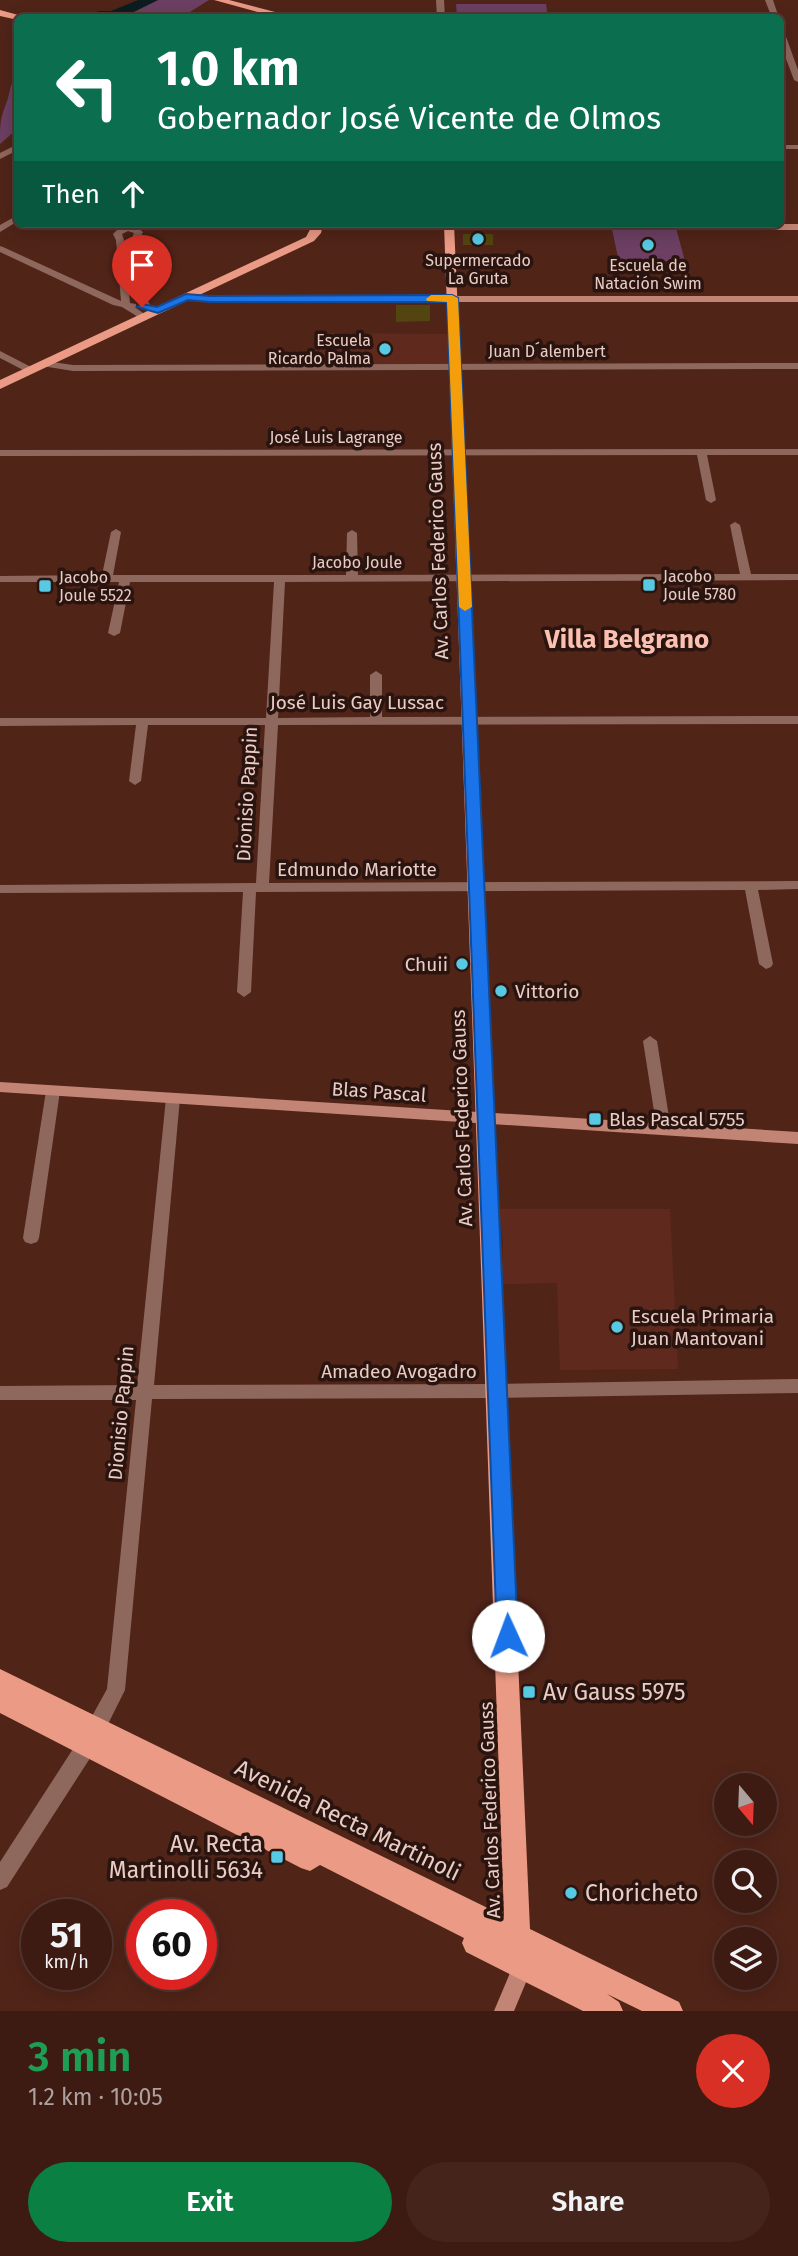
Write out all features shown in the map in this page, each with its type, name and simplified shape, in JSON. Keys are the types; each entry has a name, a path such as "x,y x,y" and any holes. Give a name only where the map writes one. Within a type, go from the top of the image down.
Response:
{"main road":[{"path":"220,0 277,14"},
{"path":"0,385 149,311 186,297 312,237 317,228"},
{"name":"Av. Carlos Federico Gauss","path":"449,228 520,1935"},
{"path":"186,297 798,299"},
{"name":"Blas Pascal","path":"0,1087 798,1139"},
{"name":"Avenida Recta Martinoli","path":"0,1680 92,1737 301,1854 610,2011"},
{"name":"Avenida Recta Martinoli","path":"0,1701 92,1737 520,1935 670,2011"},
{"path":"301,1854 318,1851 500,1943 515,1945 520,1935"},
{"path":"505,2011 522,1968 531,1961 546,1962 646,2011"}],"street":[{"path":"784,40 795,78"},
{"path":"786,45 798,45"},
{"path":"126,228 117,234 120,240 126,306"},
{"path":"132,228 139,232 135,240 142,299 149,311"},
{"path":"0,249 126,306 149,311"},
{"path":"0,354 30,370"},
{"name":"Juan D´alembert","path":"45,364 73,368 798,366"},
{"path":"701,452 711,500"},
{"name":"José Luis Lagrange","path":"0,453 798,452"},
{"path":"735,525 746,577"},
{"path":"107,578 116,532"},
{"path":"352,533 352,577"},
{"name":"Jacobo Joule","path":"0,579 798,577"},
{"path":"114,633 125,578"},
{"name":"Dionisio Pappin","path":"244,992 272,722 280,578"},
{"path":"376,675 376,722"},
{"name":"José Luis Gay Lussac","path":"0,722 798,720"},
{"path":"135,781 142,722"},
{"path":"751,885 766,964"},
{"name":"Edmundo Mariotte","path":"0,888 798,885"},
{"path":"650,1041 664,1130"},
{"path":"31,1238 54,1091"},
{"name":"Dionisio Pappin","path":"0,1880 92,1737 116,1690 173,1098"},
{"name":"Amadeo Avogadro","path":"0,1393 498,1391 798,1386"}],"shaded area":[{"path":"138,0 158,0 129,14 87,14 111,11"},
{"path":"158,0 209,0 187,14 130,14"},
{"path":"456,4 546,4 548,14 457,14"},
{"path":"14,79 14,132 0,144 0,126"},
{"name":"Escuela de Natación Swim","path":"676,228 685,261 619,262 612,229"},
{"name":"Escuela Ricardo Palma","path":"321,333 450,334 451,364 319,365"},
{"name":"Escuela Primaria Juan Mantovani","path":"499,1209 670,1209 678,1369 560,1370 557,1283 501,1284 503,1244"}],"building":[{"name":"Supermercado La Gruta","path":"463,234 493,234 493,245 463,245"},
{"path":"396,305 430,305 430,321 396,322"}],"slow traffic":[{"path":"431,299 452,298 465,607"}],"place":[{"name":"Supermercado La Gruta","path":"478,239"},
{"name":"Escuela de Natación Swim","path":"648,245"},
{"name":"Escuela Ricardo Palma","path":"385,349"},
{"name":"Jacobo Joule 5780","path":"649,585"},
{"name":"Jacobo Joule 5522","path":"45,586"},
{"name":"Chuii","path":"462,964"},
{"name":"Vittorio","path":"501,991"},
{"name":"Blas Pascal 5755","path":"595,1119"},
{"name":"Escuela Primaria Juan Mantovani","path":"617,1327"},
{"name":"Av Gauss 5975","path":"529,1692"},
{"name":"Av. Recta Martinolli 5634","path":"277,1857"},
{"name":"Choricheto","path":"571,1893"}],"district":[{"name":"Villa Belgrano","path":"627,639"}],"route":[{"path":"142,307 158,310 186,297 452,298 508,1636"}]}
